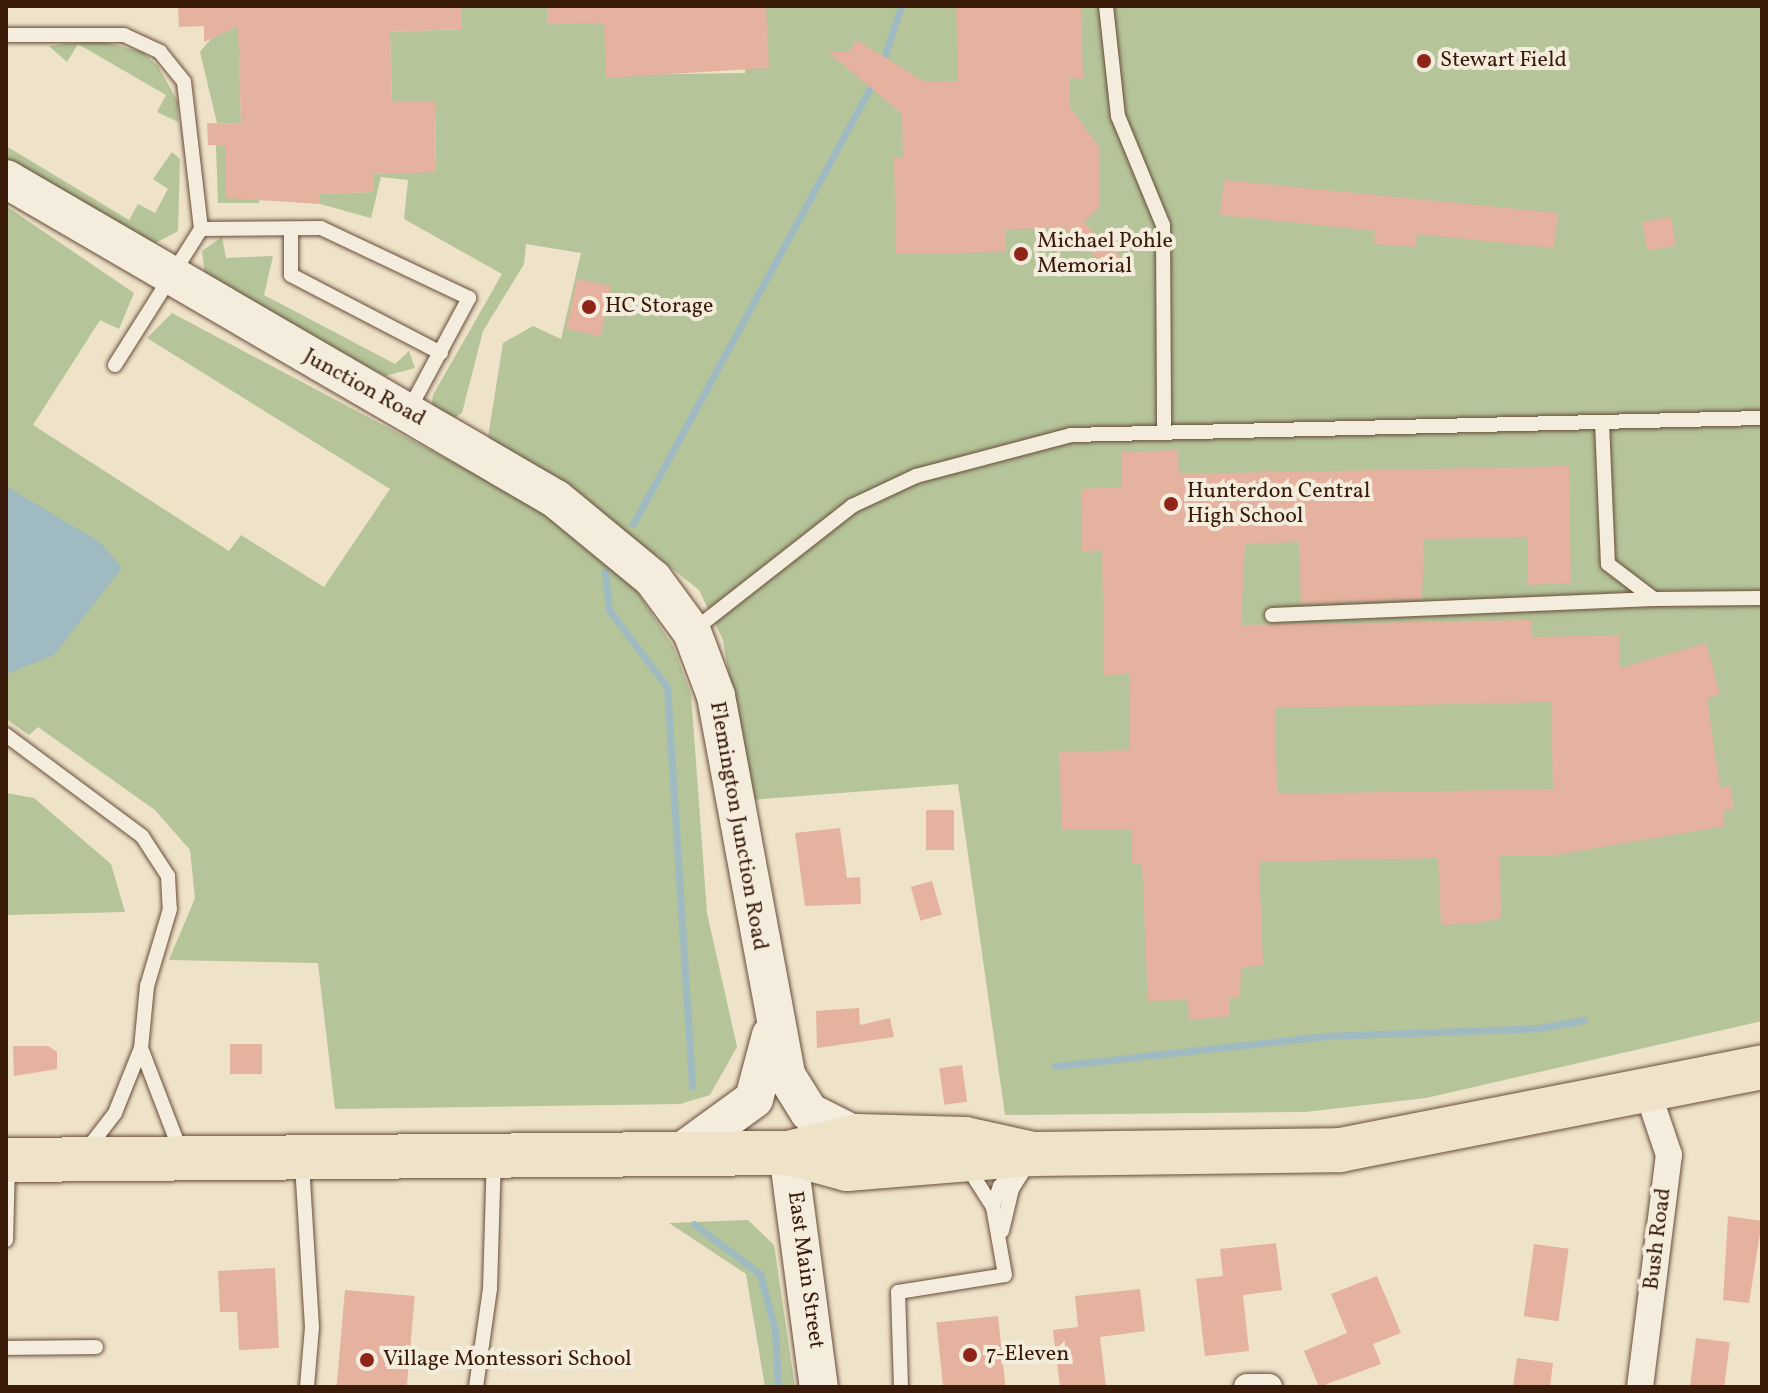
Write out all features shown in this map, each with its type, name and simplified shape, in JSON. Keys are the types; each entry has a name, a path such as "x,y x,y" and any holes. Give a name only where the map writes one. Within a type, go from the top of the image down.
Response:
{"highway":[{"path":"788,1153 847,1169 965,1165 1034,1154 1340,1150 1648,1093 1762,1067"},
{"path":"7,1160 788,1153 857,1136 965,1139 1034,1154"}],"street":[{"name":"Junction Road","path":"6,179 168,279 408,413 596,528 653,579 692,632"},
{"name":"Flemington Junction Road","path":"692,632 734,772 772,1024"},
{"path":"772,1024 800,1103 857,1136"},
{"path":"677,1155 754,1099 769,1062 772,1024"},
{"name":"Bush Road","path":"1640,1387 1669,1155 1648,1093"},
{"name":"East Main Street","path":"788,1153 819,1387"},
{"path":"1247,1387 1269,1387"}],"lane":[{"path":"1106,6 1118,116 1163,225 1164,433"},
{"path":"6,35 124,35 160,52 192,106 201,229 115,365"},
{"path":"201,229 291,229 342,234 469,298 408,413"},
{"path":"291,229 291,275 441,353"},
{"path":"692,632 852,506 916,476 1071,435 1762,418"},
{"path":"1602,422 1608,564 1654,599"},
{"path":"1272,615 1654,599 1762,598"},
{"path":"6,735 142,836 168,876 170,909 147,986 141,1048 115,1113 79,1159"},
{"path":"141,1048 185,1159"},
{"path":"993,1207 1000,1186 1034,1154"},
{"path":"1001,1236 1012,1189 1034,1154"},
{"path":"476,1387 490,1289 494,1158"},
{"path":"302,1159 312,1327 307,1387"},
{"path":"6,1240 7,1160"},
{"path":"901,1387 894,1297 909,1288 1005,1275 1001,1236 993,1207 965,1165"},
{"path":"6,1348 96,1347"}],"green space":[{"path":"238,6 241,124 217,123 200,52"},
{"name":"Hunterdon Central High School","path":"462,6 547,6 547,23 752,6 1762,6 1762,1021 1426,1098 1305,1112 1005,1115 958,784 750,800 723,640 699,590 571,488 488,437 503,343 533,326 561,339 581,253 526,244 524,264 483,331 462,413 451,420 431,410 433,395 502,274 404,219 408,180 381,177 371,218 320,204 320,194 372,192 373,174 436,171 435,102 392,102 390,32 462,29","holes":["745,44 745,73 607,75"]},
{"path":"97,40 142,52 158,66 178,102 178,122 157,112 166,95 78,44 67,62 49,46"},
{"path":"216,145 226,146 226,198 260,197 259,203 218,203"},
{"path":"6,146 129,220 138,204 155,213 168,189 153,179 172,152 180,159 178,231 148,247 6,163"},
{"path":"6,206 134,293 119,329 100,320 33,425 229,551 241,535 324,587 390,489 147,338 172,313 556,517 625,573 673,646 691,694 707,913 737,1047 710,1095 680,1104 335,1109 318,963 169,960 195,898 190,850 155,810 38,727 29,735 6,719"},
{"path":"222,237 226,258 273,256 264,295 395,364 409,351 415,368 385,376 205,277 202,251"},
{"path":"6,793 34,798 111,864 125,912 6,915"},
{"path":"748,1220 774,1245 795,1387 765,1387 746,1274 669,1223"}],"water":[{"path":"6,486 101,543 122,568 54,655 6,674"}],"building":[{"path":"178,6 462,6 462,29 390,32 392,102 435,101 436,172 373,174 373,192 320,194 320,204 226,198 226,146 208,145 207,123 241,124 238,26 204,42 204,26 179,27"},
{"path":"547,6 766,6 769,68 606,78 604,23 547,24"},
{"path":"956,6 1081,6 1083,79 1069,78 1070,107 1099,147 1100,206 1084,223 1122,258 1111,270 1064,228 1006,229 1006,252 896,254 894,158 903,158 902,114 828,52 849,52 857,40 925,82 958,81"},
{"path":"1224,180 1558,213 1554,248 1417,234 1416,247 1374,244 1375,231 1220,215"},
{"path":"1671,217 1676,246 1647,251 1642,222"},
{"name":"HC Storage","path":"577,279 611,286 601,336 566,329"},
{"name":"Hunterdon Central High School","path":"1178,450 1179,474 1569,466 1571,583 1528,585 1527,537 1424,539 1422,599 1301,604 1299,542 1245,544 1241,625 1531,620 1532,637 1619,635 1620,668 1706,643 1720,694 1707,698 1720,787 1730,786 1734,808 1723,811 1725,826 1549,856 1500,856 1501,918 1477,923 1441,925 1438,858 1259,862 1263,965 1241,968 1240,998 1229,998 1230,1016 1189,1020 1188,1000 1148,1001 1142,864 1132,864 1132,829 1062,830 1059,752 1130,750 1129,674 1104,675 1102,550 1082,552 1081,489 1122,487 1122,452","holes":["1551,702 1553,789 1277,794 1275,708"]},
{"path":"926,810 954,810 954,850 926,850"},
{"path":"840,828 847,878 860,877 861,904 805,906 795,833"},
{"path":"932,881 942,915 920,921 911,887"},
{"path":"859,1008 860,1025 890,1018 894,1037 817,1048 816,1011"},
{"path":"230,1044 262,1044 262,1074 230,1074"},
{"path":"13,1046 48,1046 57,1052 57,1069 14,1076"},
{"path":"962,1065 967,1102 944,1105 939,1068"},
{"path":"1728,1216 1762,1221 1749,1303 1723,1300"},
{"path":"1276,1243 1282,1290 1243,1295 1249,1351 1205,1356 1196,1279 1223,1276 1220,1249"},
{"path":"1534,1244 1569,1249 1558,1321 1524,1316"},
{"path":"275,1268 279,1348 239,1350 237,1312 220,1312 218,1271"},
{"path":"1377,1276 1401,1333 1373,1344 1381,1364 1319,1387 1304,1351 1347,1333 1331,1294"},
{"path":"1140,1289 1145,1331 1100,1337 1106,1387 1060,1387 1053,1330 1078,1327 1075,1296"},
{"path":"345,1290 415,1296 407,1387 337,1387"},
{"name":"7-Eleven","path":"998,1316 1005,1387 943,1387 936,1322"},
{"path":"1696,1338 1730,1342 1724,1387 1690,1386"},
{"path":"1517,1358 1553,1363 1550,1387 1513,1387"}],"waterway":[{"path":"882,64 901,6"},
{"path":"633,524 875,79"},
{"path":"605,572 609,610 667,687 692,1086"},
{"path":"1055,1066 1325,1036 1539,1028 1584,1020"},
{"path":"694,1224 760,1274 775,1330 778,1387"}],"place":[{"name":"Stewart Field","path":"1424,61"},
{"name":"Michael Pohle Memorial","path":"1021,254"},
{"name":"HC Storage","path":"589,307"},
{"name":"Hunterdon Central High School","path":"1171,504"},
{"name":"7-Eleven","path":"970,1355"},
{"name":"Village Montessori School","path":"367,1360"}]}
